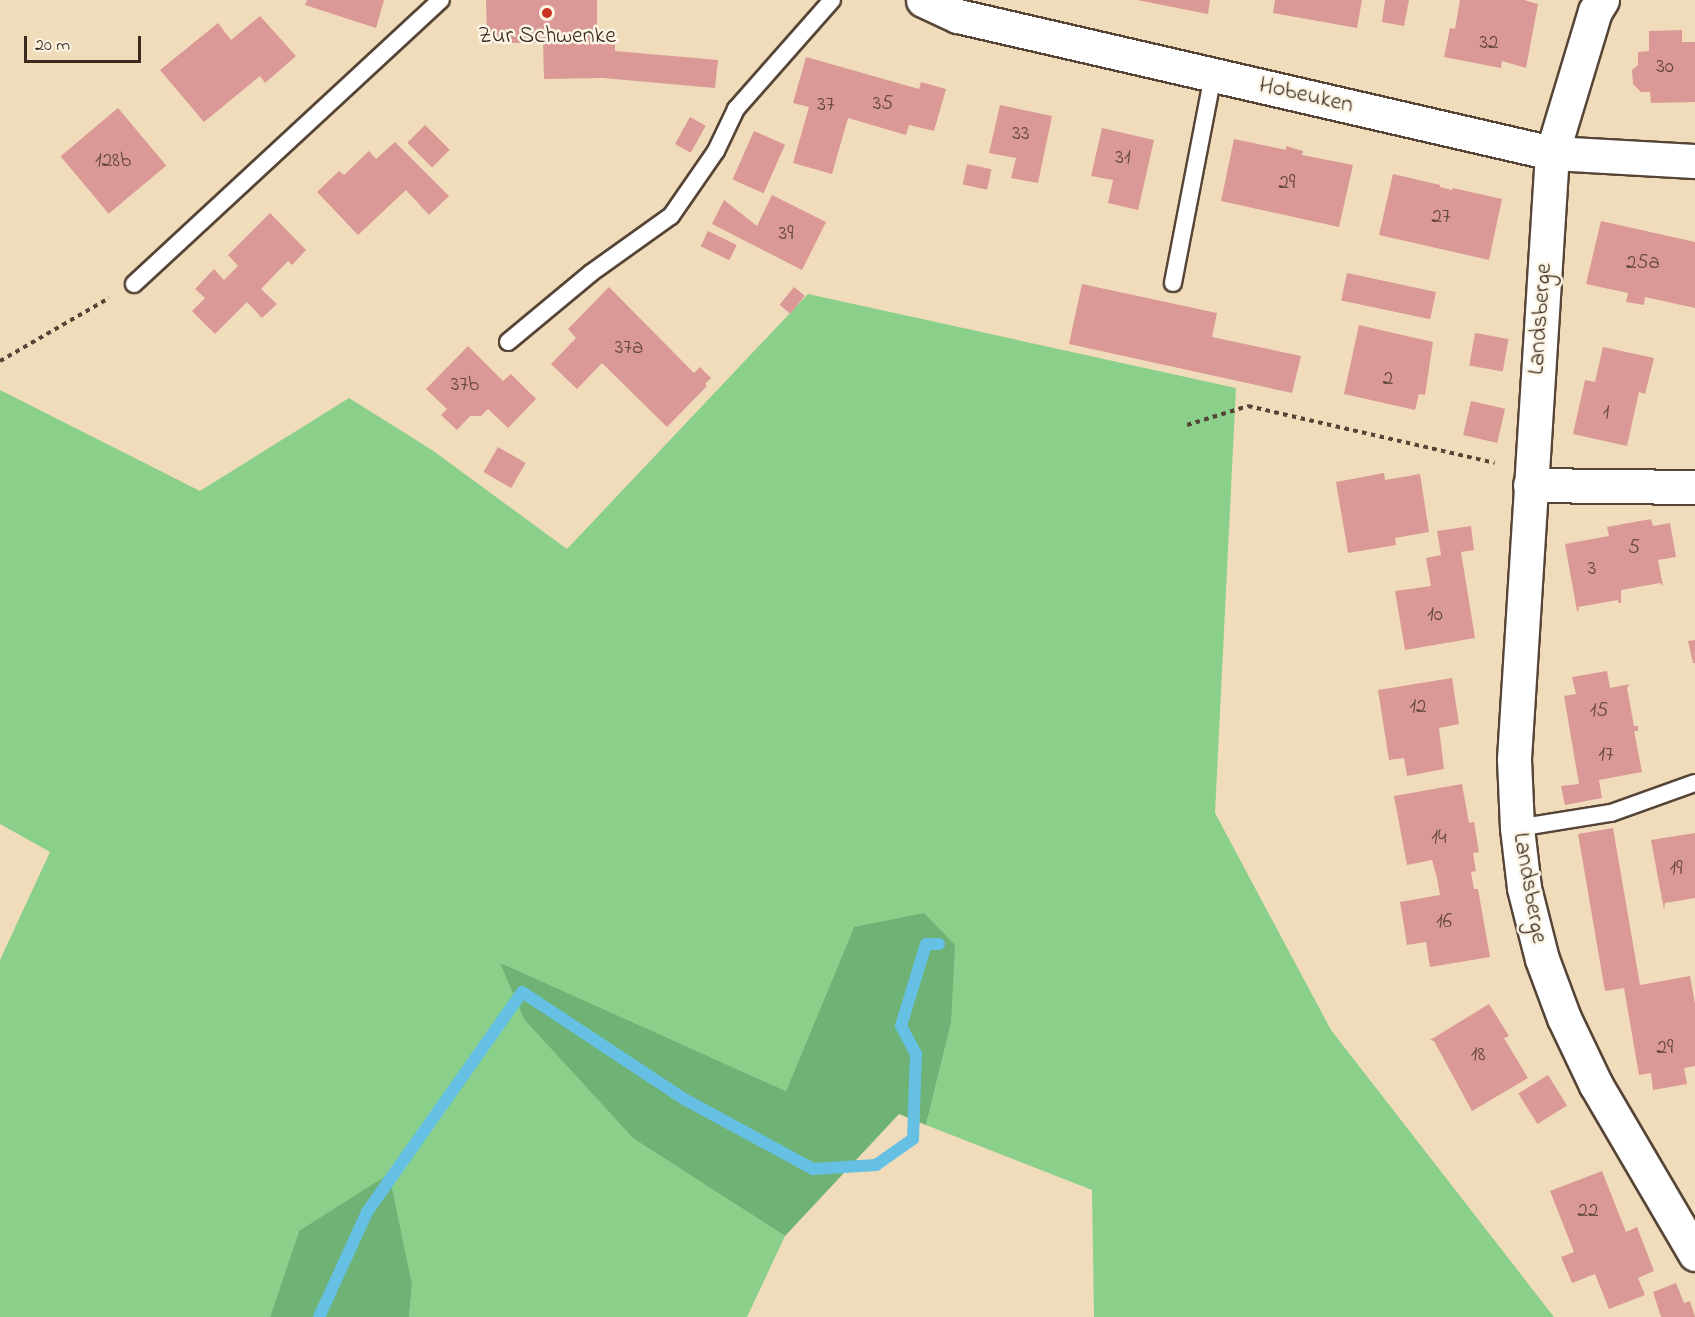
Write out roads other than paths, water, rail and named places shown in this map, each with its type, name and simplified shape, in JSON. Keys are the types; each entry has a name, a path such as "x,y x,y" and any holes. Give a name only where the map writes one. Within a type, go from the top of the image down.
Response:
{"street":[{"name":"Hobeuken","path":"923,0 958,16 1552,153 1695,161"},
{"name":"Landsberge","path":"1602,0 1595,10 1552,153 1514,759 1517,828 1524,888 1542,959 1564,1018 1596,1085 1695,1254"},
{"path":"1530,478 1695,487"}],"lane":[{"path":"134,284 441,0"},
{"path":"508,342 591,273 671,216 716,151 736,109 832,0"},
{"path":"1173,283 1213,75"},
{"path":"1517,828 1611,813 1695,783"}],"waterway":[{"path":"319,1317 367,1212 522,992 686,1100 813,1169 876,1165 913,1139 916,1054 901,1026 926,944 939,944"}],"place":[{"name":"Zur Schwenke","path":"547,13"}]}
